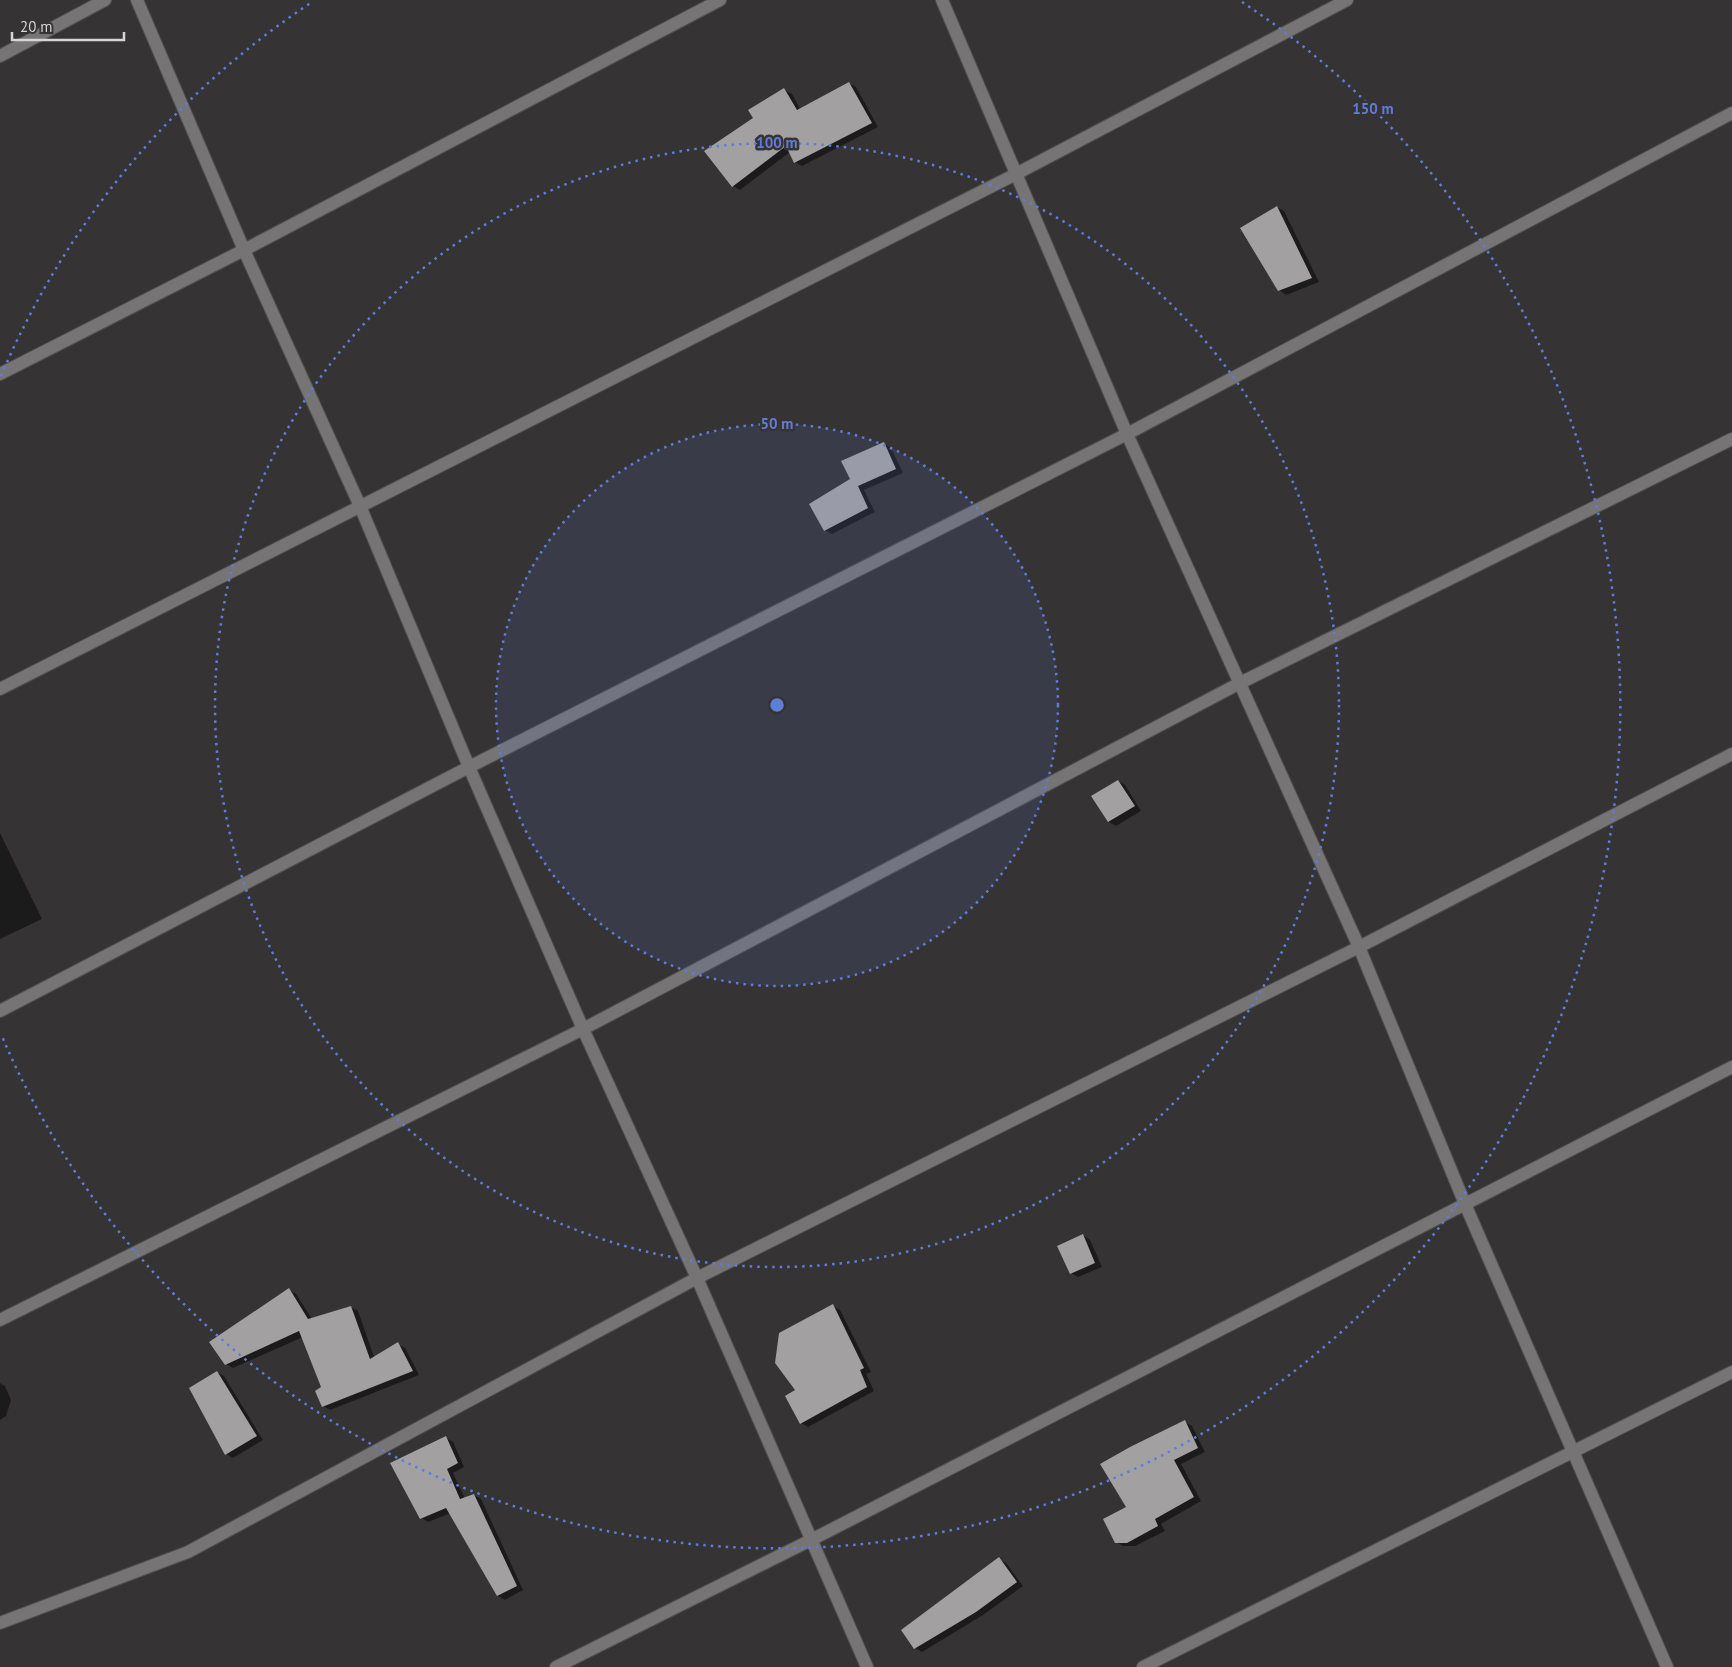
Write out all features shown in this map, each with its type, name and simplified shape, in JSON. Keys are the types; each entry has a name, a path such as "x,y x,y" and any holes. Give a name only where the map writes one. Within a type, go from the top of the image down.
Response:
{"street":[{"path":"0,56 105,0"},
{"path":"137,0 244,250 360,506 469,767 583,1029 697,1278 867,1667"},
{"path":"0,374 244,250 720,0"},
{"path":"942,0 1127,434 1359,947 1465,1204 1667,1667"},
{"path":"0,689 1016,174 1347,0"},
{"path":"0,1011 469,767 1127,434 1732,113"},
{"path":"0,1320 583,1029 1240,683 1732,438"},
{"path":"0,1623 188,1552 697,1278 1359,947 1732,754"},
{"path":"556,1667 811,1540 1732,1067"},
{"path":"1143,1667 1732,1372"}],"building":[{"path":"849,82 872,123 794,163 786,146 732,187 704,151 753,118 748,110 784,88 797,110"},
{"path":"1277,206 1312,278 1278,291 1240,228"},
{"path":"884,442 896,469 858,486 868,508 824,531 809,504 850,479 841,461"},
{"path":"1118,780 1135,806 1108,822 1091,796"},
{"path":"1083,1234 1095,1263 1070,1274 1057,1246"},
{"path":"289,1288 308,1319 351,1306 370,1359 398,1342 413,1371 322,1407 315,1391 321,1387 299,1331 225,1365 209,1342"},
{"path":"833,1304 864,1368 860,1370 867,1387 800,1424 785,1396 795,1390 775,1363 779,1333"},
{"path":"217,1371 257,1436 225,1455 189,1388"},
{"path":"1185,1420 1198,1448 1174,1460 1194,1497 1155,1519 1158,1526 1127,1543 1115,1543 1103,1519 1126,1507 1100,1464"},
{"path":"446,1436 458,1463 447,1469 460,1499 474,1494 517,1586 497,1596 446,1508 420,1519 390,1463"},
{"path":"999,1557 1017,1582 976,1612 914,1649 901,1630"}]}
